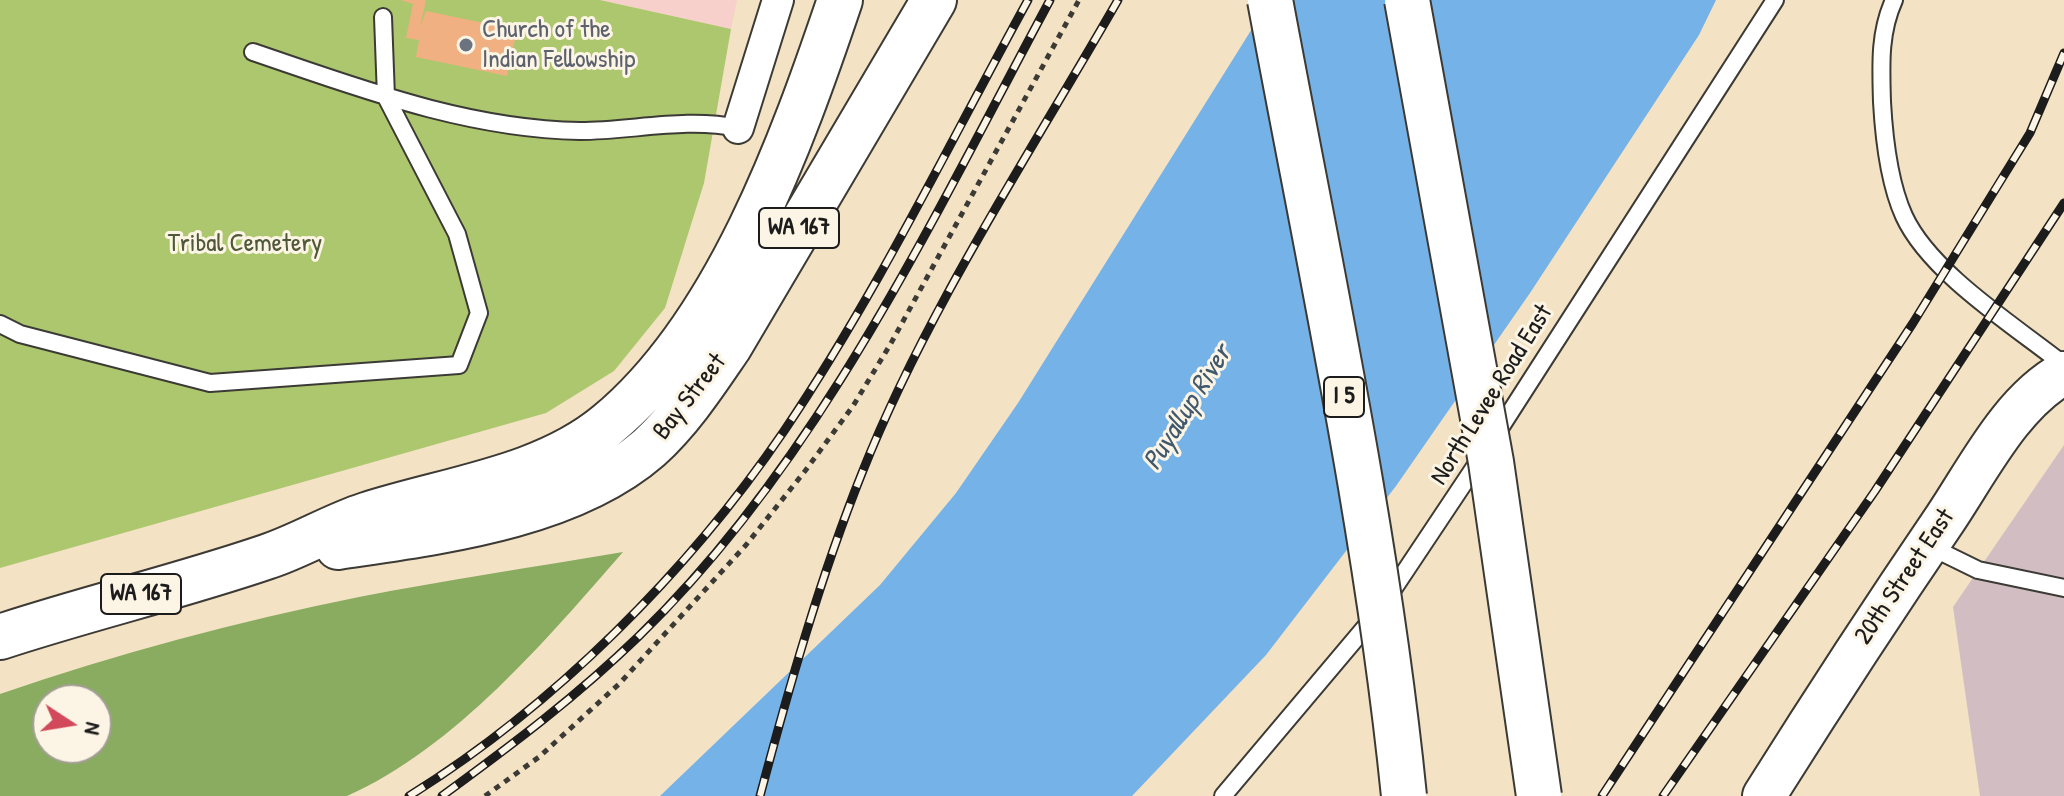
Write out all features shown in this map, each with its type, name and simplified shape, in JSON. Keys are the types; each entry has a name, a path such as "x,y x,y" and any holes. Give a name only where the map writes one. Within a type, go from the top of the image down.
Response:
{"main road":[{"name":"Bay Street","path":"7,635 268,557 363,516 553,458 589,438 625,409 682,344 751,222 807,98 840,0"},
{"name":"Bay Street","path":"268,557 413,536 530,509 607,478 651,446 697,394 729,347 934,0"},
{"name":"I 5","path":"1270,0 1355,457 1396,718 1404,796"},
{"path":"1407,0 1491,462 1539,796"}],"street":[{"path":"738,128 778,0"},
{"name":"20th Street East","path":"1764,796 1852,655 2003,433 2047,382 2064,373"}],"lane":[{"name":"North Levee Road East","path":"1223,796 1357,640 1423,550 1775,0"},
{"path":"1894,0 1884,22 1883,124 1904,216 1920,243 1963,286 2064,365"},
{"path":"0,324 20,334 210,383 459,365 479,313 457,234 386,97 383,17"},
{"path":"253,52 386,97 464,118 579,131 714,123 738,128"},
{"path":"1928,545 1978,570 2064,588"}],"path":[{"path":"485,796 539,757 619,684 746,545 805,471 853,406 890,345 1079,0"}],"shaded area":[{"path":"600,0 737,0 731,29"},
{"path":"2064,445 2064,796 1980,796 1953,607"}],"green space":[{"name":"Tribal Cemetery","path":"0,0 600,0 731,29 704,183 665,308 614,371 546,413 0,568"},
{"path":"623,552 531,655 462,721 387,775 347,796 0,796 0,694 88,665 223,628 392,591"}],"water":[{"name":"Puyallup River","path":"1270,0 1716,0 1699,35 1530,293 1396,486 1266,655 1132,796 660,796 880,585 956,493 1018,403"}],"building":[{"path":"401,0 426,0 420,27 426,11 517,30 507,76 416,57 419,40 406,38 413,4"}],"railway":[{"path":"409,796 515,721 615,633 705,535 746,483 784,431 850,327 1028,0"},
{"path":"442,796 519,739 615,659 704,567 763,493 817,415 916,252 1050,0"},
{"path":"760,796 819,593 862,473 888,412 948,292 1118,0"},
{"path":"1602,796 1913,323 2030,133 2064,53"},
{"path":"1663,796 1875,491 2064,203"}],"place":[{"name":"Church of the Indian Fellowship","path":"466,45"}]}
